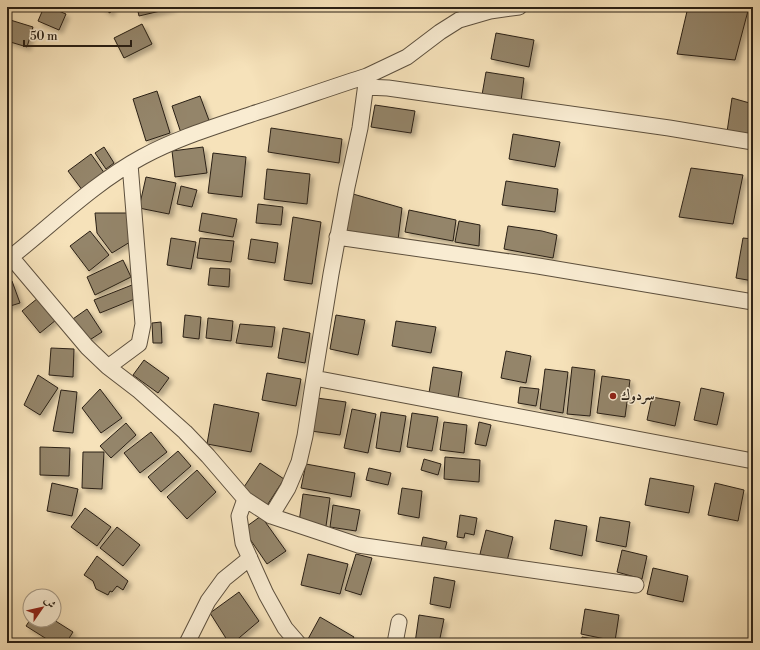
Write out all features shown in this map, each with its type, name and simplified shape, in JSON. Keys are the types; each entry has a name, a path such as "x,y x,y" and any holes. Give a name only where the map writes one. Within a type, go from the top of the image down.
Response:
{"street":[{"path":"519,7 490,11 459,20 440,32 407,57 367,81 208,128 179,139 142,157 115,173 9,258 87,347 108,367 138,390 185,432 245,499 271,516 358,545 636,586"},
{"path":"367,81 388,88 669,128 753,142"},
{"path":"271,516 288,488 299,462 305,436 331,274 360,128 367,81"},
{"path":"108,367 139,344 143,324 130,164"},
{"path":"338,237 538,266 753,302"},
{"path":"314,378 753,461"},
{"path":"245,499 239,516 243,543 266,594 285,628 298,643"},
{"path":"187,643 208,601 224,579 250,558"},
{"path":"395,643 399,622"}],"building":[{"path":"44,7 49,7 66,14 59,30 38,21"},
{"path":"101,7 113,7 110,13"},
{"path":"137,7 172,7 173,8 139,16"},
{"path":"688,7 749,7 735,60 677,54"},
{"path":"7,19 33,27 27,47 7,41"},
{"path":"142,24 152,44 124,58 114,38"},
{"path":"496,33 534,40 529,67 491,59"},
{"path":"486,72 524,78 521,101 482,95"},
{"path":"157,91 170,133 146,141 133,99"},
{"path":"200,96 210,123 181,133 172,106"},
{"path":"732,98 753,104 753,137 727,132"},
{"path":"375,105 415,111 411,133 371,127"},
{"path":"271,128 342,139 339,163 268,152"},
{"path":"513,134 560,142 555,167 509,159"},
{"path":"104,147 114,163 106,169 95,153"},
{"path":"203,147 207,173 175,177 172,151"},
{"path":"213,153 246,157 242,197 208,193"},
{"path":"91,154 105,174 83,191 68,171"},
{"path":"691,168 743,175 733,224 679,217"},
{"path":"267,169 310,174 307,204 264,199"},
{"path":"146,177 176,183 169,214 139,208"},
{"path":"506,181 558,189 555,212 502,205"},
{"path":"181,186 197,190 192,207 177,204"},
{"path":"353,194 402,208 398,240 344,230"},
{"path":"753,194 753,216 749,215"},
{"path":"258,204 283,207 281,225 256,223"},
{"path":"409,210 456,220 453,241 405,232"},
{"path":"95,213 130,213 130,242 112,253 97,233"},
{"path":"202,213 237,219 233,237 199,231"},
{"path":"293,217 321,222 312,284 284,280"},
{"path":"459,221 480,225 479,246 455,242"},
{"path":"508,226 542,231 557,235 553,258 504,249"},
{"path":"90,231 109,255 89,271 70,246"},
{"path":"171,238 196,242 191,269 167,265"},
{"path":"200,238 234,241 231,262 197,258"},
{"path":"743,238 753,239 753,281 736,278"},
{"path":"251,239 278,243 275,263 248,259"},
{"path":"123,260 131,277 95,295 87,277"},
{"path":"210,268 230,269 229,287 208,285"},
{"path":"12,281 20,303 7,307 7,282"},
{"path":"132,285 137,298 100,313 94,300"},
{"path":"38,298 56,320 40,333 22,311"},
{"path":"87,309 102,332 85,343 70,321"},
{"path":"185,315 201,317 199,339 183,337"},
{"path":"336,315 365,320 358,355 330,349"},
{"path":"208,318 233,321 231,341 206,338"},
{"path":"396,321 436,327 431,353 392,346"},
{"path":"161,322 162,343 153,343 152,323"},
{"path":"240,324 275,327 272,347 236,343"},
{"path":"283,328 310,333 305,363 278,358"},
{"path":"51,348 74,349 73,377 49,375"},
{"path":"506,351 531,356 526,383 501,378"},
{"path":"144,360 169,378 158,393 133,375"},
{"path":"433,367 462,372 458,398 429,393"},
{"path":"572,367 595,370 590,416 567,414"},
{"path":"545,369 568,372 563,413 540,409"},
{"path":"267,373 301,379 296,406 262,400"},
{"path":"38,375 58,388 40,415 24,405"},
{"name":"سردوك","path":"602,376 630,380 625,417 597,413"},
{"path":"520,387 539,389 536,406 518,403"},
{"path":"701,388 724,393 717,425 694,420"},
{"path":"100,389 122,418 101,433 82,408"},
{"path":"61,390 77,392 73,433 53,431"},
{"path":"652,397 680,402 675,426 647,420"},
{"path":"317,398 346,402 340,435 311,431"},
{"path":"214,404 259,413 251,452 207,444"},
{"path":"352,409 376,414 368,453 344,448"},
{"path":"381,412 406,416 400,452 376,448"},
{"path":"412,413 438,417 432,451 407,447"},
{"path":"444,422 467,425 464,453 440,450"},
{"path":"479,422 491,425 486,446 475,444"},
{"path":"126,423 136,435 111,458 100,446"},
{"path":"151,432 167,452 140,473 124,453"},
{"path":"40,447 70,448 69,476 40,475"},
{"path":"178,451 191,466 161,492 148,477"},
{"path":"83,452 104,452 102,489 82,488"},
{"path":"445,457 480,460 479,482 444,479"},
{"path":"424,459 441,464 438,475 421,470"},
{"path":"260,463 284,479 266,507 242,490"},
{"path":"306,464 355,473 351,497 301,488"},
{"path":"369,468 391,473 388,485 366,480"},
{"path":"197,470 216,492 187,519 167,497"},
{"path":"650,478 694,486 689,513 645,505"},
{"path":"52,483 78,489 72,516 47,511"},
{"path":"715,483 744,490 738,521 708,515"},
{"path":"402,488 422,491 419,518 398,514"},
{"path":"303,494 330,498 326,526 299,522"},
{"path":"333,505 360,510 356,531 330,527"},
{"path":"85,508 111,527 97,546 71,527"},
{"path":"460,515 477,518 474,535 465,533 464,538 457,537"},
{"path":"261,516 286,551 267,564 243,529"},
{"path":"600,517 630,522 626,547 596,541"},
{"path":"555,520 587,526 582,556 550,549"},
{"path":"117,527 140,545 123,566 100,548"},
{"path":"486,530 513,537 507,561 480,554"},
{"path":"423,537 447,542 443,556 420,551"},
{"path":"622,550 647,556 642,579 617,572"},
{"path":"308,554 348,564 340,594 301,585"},
{"path":"356,554 372,558 361,595 345,590"},
{"path":"97,556 128,581 123,590 117,586 112,592 110,591 108,595 96,589 93,581 84,575"},
{"path":"653,568 688,576 683,602 647,594"},
{"path":"434,577 455,581 450,608 430,604"},
{"path":"239,592 259,621 233,643 229,643 210,613"},
{"path":"585,609 619,615 615,641 581,634"},
{"path":"419,615 444,619 439,643 415,643"},
{"path":"320,617 354,637 350,643 315,643 308,639"},
{"path":"62,625 73,632 66,643 53,643 29,628 62,628"},
{"path":"582,637 599,640 599,643 581,643"}],"place":[{"name":"سردوك","path":"613,396"}]}
